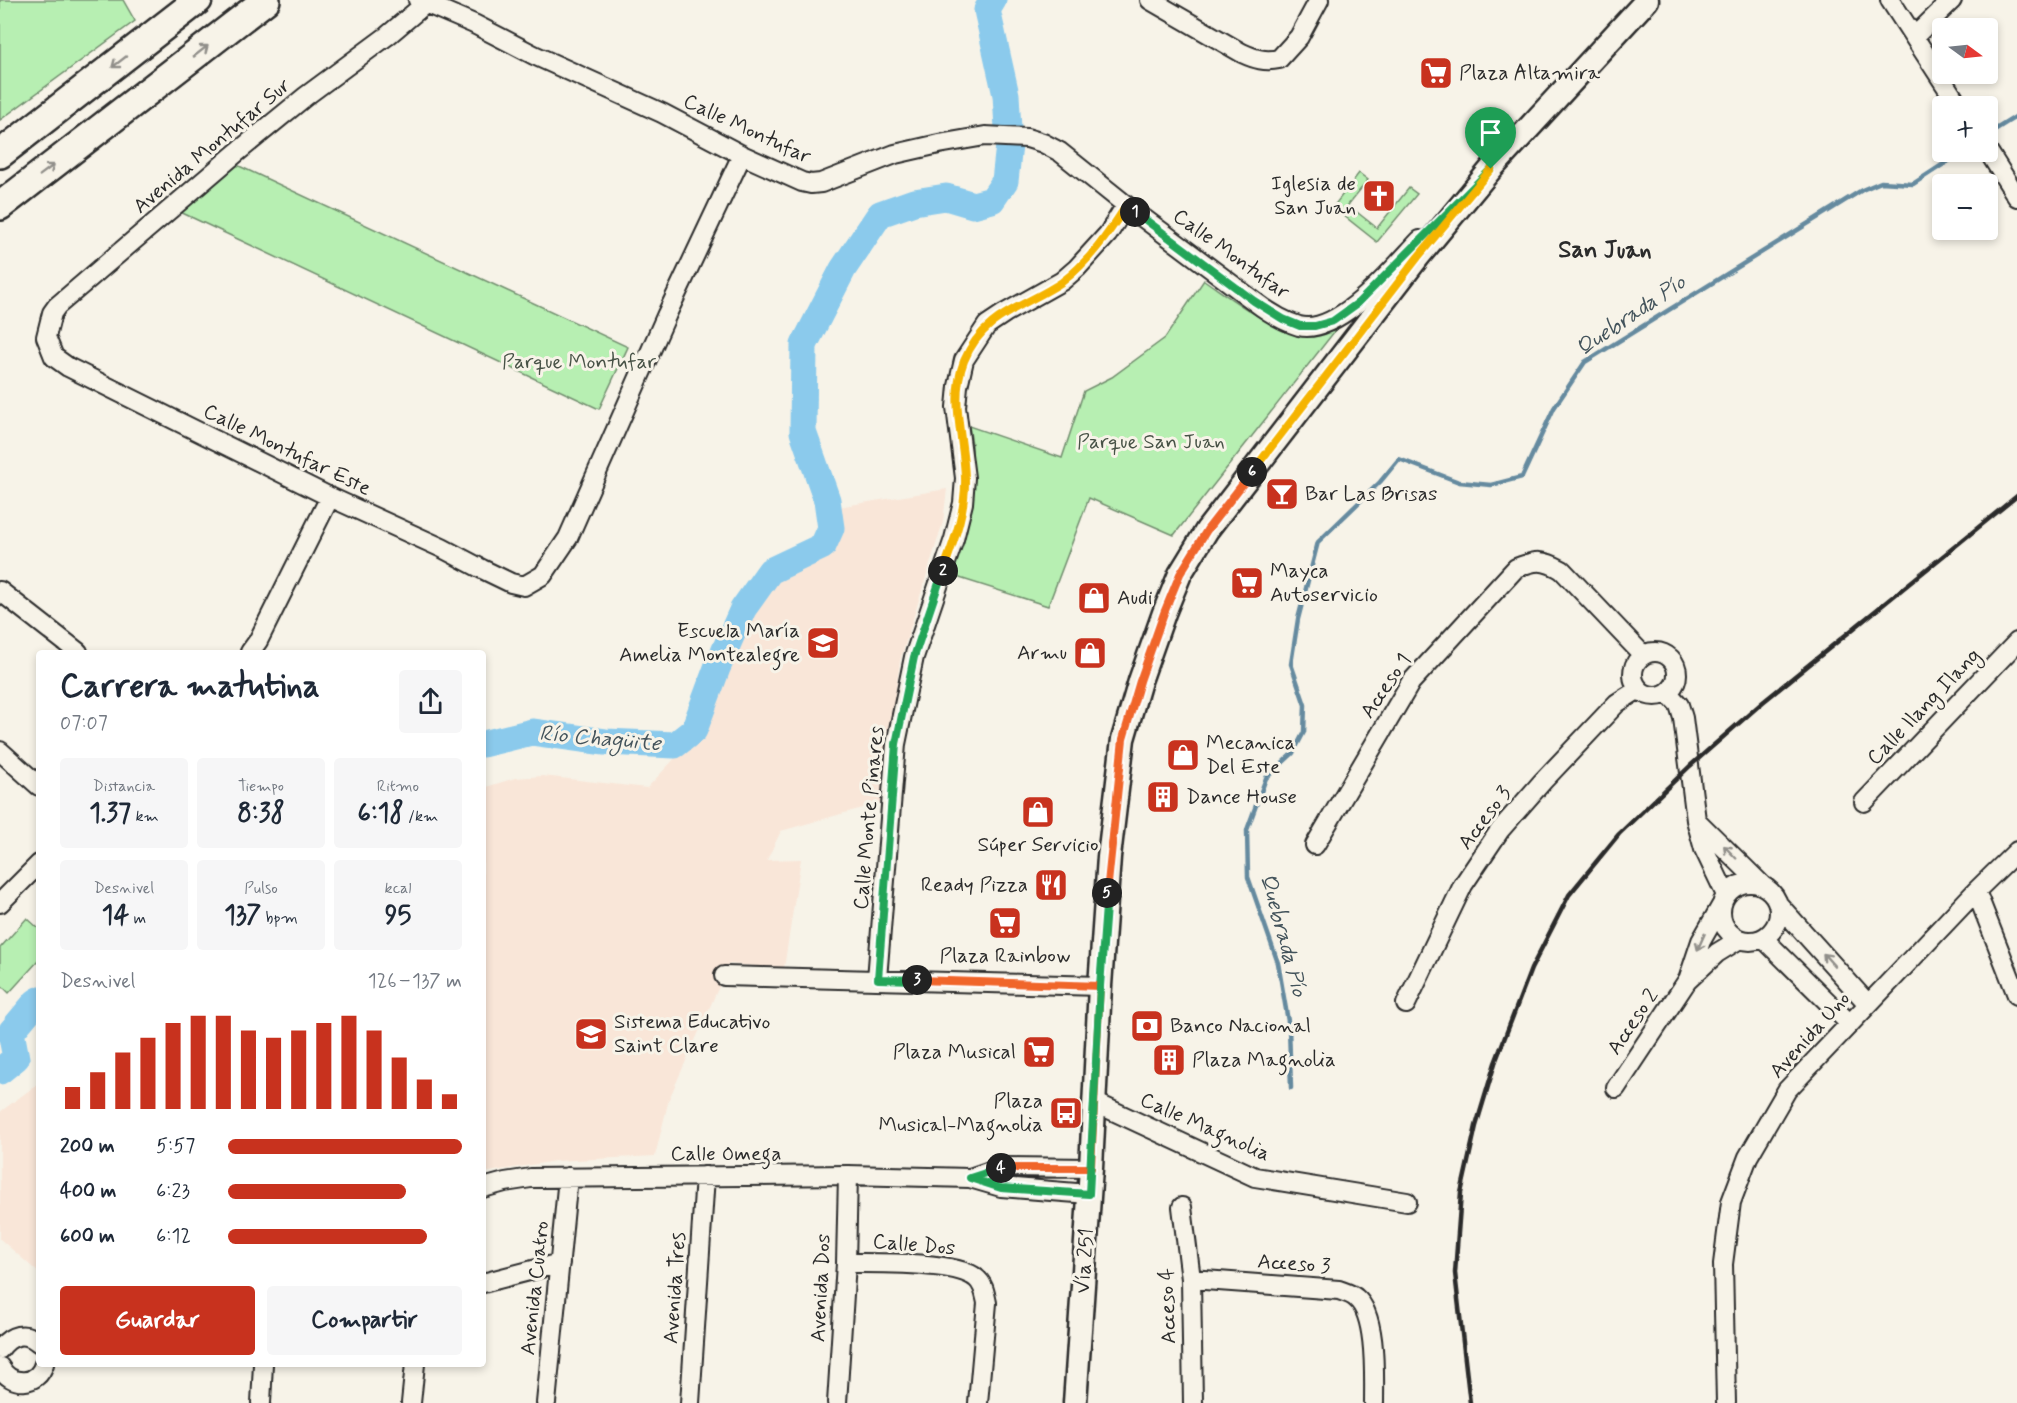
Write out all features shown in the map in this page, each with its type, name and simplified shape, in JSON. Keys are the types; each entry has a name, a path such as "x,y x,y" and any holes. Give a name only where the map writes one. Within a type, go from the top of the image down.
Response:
{"highway":[{"path":"0,154 198,0"},
{"path":"0,206 266,0"}],"main road":[{"name":"Vía 251","path":"1075,1403 1109,857 1123,739 1164,613 1180,574 1207,530 1418,257 1491,169 1647,0"}],"street":[{"path":"1157,2 1242,53 1268,61 1279,59 1299,36 1319,0"},
{"path":"1890,0 1952,96"},
{"path":"1914,37 1952,0"},
{"name":"Calle Montufar","path":"422,2 474,24 534,55 802,182 821,183 895,154 969,139 1002,135 1027,138 1043,143 1060,152 1126,206 1269,312 1300,326 1315,326 1333,321 1358,303 1491,169"},
{"name":"Avenida Montufar Sur","path":"46,337 52,313 57,306 306,96 387,36 422,2"},
{"name":"Calle Montufar Este","path":"46,337 54,357 68,367 511,583 524,586 543,575 568,538 662,324 742,155"},
{"path":"1995,162 2017,196"},
{"name":"Calle Monte Pinares","path":"878,979 896,744 914,657 954,539 963,503 965,478 956,407 964,360 987,326 1005,313 1062,281 1077,268 1108,234 1126,206"},
{"path":"251,650 330,496"},
{"name":"Acceso 1","path":"1316,845 1411,682 1516,568 1533,562 1548,562 1562,570 1643,656"},
{"path":"0,591 75,650"},
{"name":"Calle Ilang Ilang","path":"1864,802 2017,642"},
{"path":"1653,652 1662,653 1671,658 1678,676 1675,685 1668,693 1658,697 1647,695 1639,689 1634,681 1633,671 1643,656 1653,652"},
{"name":"Acceso 3","path":"1406,1004 1463,885 1500,831 1543,781 1617,703 1639,689"},
{"path":"1668,693 1679,705 1683,718 1696,820 1704,849 1724,900 1721,919 1727,932 1738,940 1751,942 1764,939 1774,930 1779,918 1779,905"},
{"path":"0,751 36,783"},
{"path":"1696,820 1773,893 1779,905 1868,1004"},
{"name":"Avenida Uno","path":"1726,1403 1723,1264 1731,1202 1748,1157 1787,1090 1976,891 2017,851"},
{"path":"0,903 36,867"},
{"path":"1724,900 1736,886 1749,883 1762,885"},
{"path":"1976,891 2017,995"},
{"name":"Acceso 2","path":"1616,1088 1687,981 1701,941 1724,900"},
{"path":"1764,939 1850,1024"},
{"name":"Acceso 2","path":"1687,981 1738,940"},
{"path":"724,976 1100,986"},
{"name":"Calle Magnolia","path":"1094,1102 1255,1177 1407,1202"},
{"name":"Calle Omega","path":"970,1178 1002,1167 1091,1168"},
{"name":"Calle Omega","path":"486,1187 531,1178 848,1175 970,1178 1001,1188 1089,1194"},
{"name":"Avenida Dos","path":"837,1403 846,1263 848,1175"},
{"name":"Avenida Tres","path":"690,1403 705,1176"},
{"name":"Avenida Cuatro","path":"546,1403 568,1177"},
{"name":"Acceso 4","path":"1182,1207 1191,1279 1193,1403"},
{"path":"486,1282 560,1263"},
{"name":"Calle Dos","path":"846,1263 916,1264 965,1271 977,1278 985,1290 987,1303 978,1403"},
{"name":"Acceso 3","path":"1191,1279 1339,1290 1356,1298 1366,1313 1373,1344 1374,1403"},
{"path":"0,1349 12,1337 20,1335 29,1336 36,1341"},
{"path":"1,1371 17,1382 25,1382 33,1379 43,1367"},
{"path":"261,1403 263,1367"},
{"path":"411,1403 415,1367"}],"shaded area":[{"name":"Sistema Educativo Saint Clare","path":"947,489 943,522 900,661 880,803 781,831 767,860 801,859 784,968 729,964 669,1099 655,1156 555,1161 486,1172 486,787 515,778 543,776 647,788 710,721 747,626 776,579 828,549 838,529 838,507"},
{"path":"36,1085 36,1270 0,1239 0,1112"}],"green space":[{"path":"0,0 123,0 135,21 0,120"},
{"name":"Parque Montufar","path":"237,165 628,347 599,409 176,210"},
{"path":"1359,173 1368,180 1348,205 1377,228 1409,188 1417,194 1377,242 1333,207"},
{"name":"Parque San Juan","path":"1204,280 1256,315 1286,330 1311,335 1338,327 1174,535 1089,498 1048,606 947,574 973,477 969,426 1062,458 1084,391 1112,377 1165,338"},
{"path":"27,918 36,926 36,963 9,993 0,984 0,948"}],"waterway":[{"name":"Río Chagüite","path":"486,743 532,732 605,742 675,745 694,730 717,668 743,609 770,571 823,546 831,528 827,500 803,432 804,345 843,269 880,214 914,202 946,197 973,205 992,200 1005,181 1009,145 1006,95 987,10 993,0"},
{"name":"Quebrada Pío","path":"1998,128 2017,116"},
{"name":"Quebrada Pío","path":"1291,1088 1289,1027 1278,963 1248,877 1247,830 1266,778 1293,753 1304,732 1305,705 1291,664 1298,619 1318,542 1380,482 1399,459 1459,482 1491,485 1522,477 1554,408 1585,362 1862,190 1881,182 1913,184 1947,162"},
{"name":"Río Chagüite","path":"0,1071 16,1058 11,1032 36,1002"}],"railway":[{"path":"1470,1403 1455,1273 1461,1193 1476,1126 1495,1063 1531,969 1569,895 1619,834 1690,766 1763,702 2017,496"}],"place":[{"name":"Plaza Altamira","path":"1436,73"},
{"name":"Iglesia de San Juan","path":"1379,196"},
{"name":"Bar Las Brisas","path":"1282,494"},
{"name":"Mayca Autoservicio","path":"1247,583"},
{"name":"Audi","path":"1094,598"},
{"name":"Escuela María Amelia Montealegre","path":"823,643"},
{"name":"Armu","path":"1090,653"},
{"name":"Mecanica Del Este","path":"1183,755"},
{"name":"Dance House","path":"1163,797"},
{"name":"Súper Servicio","path":"1038,812"},
{"name":"Ready Pizza","path":"1051,885"},
{"name":"Plaza Rainbow","path":"1005,923"},
{"name":"Banco Nacional","path":"1147,1026"},
{"name":"Sistema Educativo Saint Clare","path":"591,1034"},
{"name":"Plaza Musical","path":"1039,1052"},
{"name":"Plaza Magnolia","path":"1169,1060"},
{"name":"Plaza Musical-Magnolia","path":"1066,1113"}],"district":[{"name":"San Juan","path":"1605,250"}],"route":[{"path":"1491,169 1358,303 1333,321 1315,326 1300,326 1269,312 1126,206 1093,253 1062,281 1005,313 987,326 964,360 956,407 965,478 963,503 960,521 914,657 896,744 878,979 1100,986 1097,1044 1091,1168 1002,1167 970,1178 1001,1188 1089,1194 1091,1168 1104,921 1123,739 1164,613 1180,574 1207,530 1418,257 1491,169"}]}
